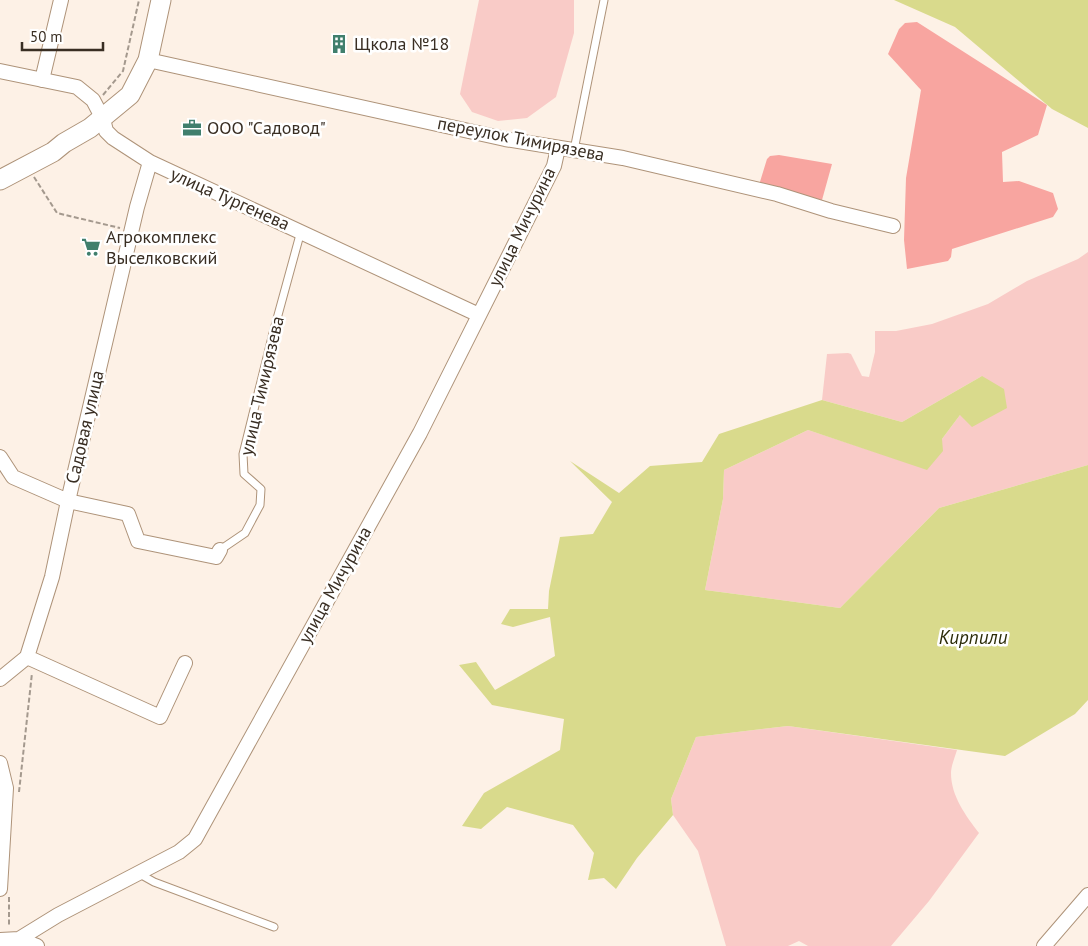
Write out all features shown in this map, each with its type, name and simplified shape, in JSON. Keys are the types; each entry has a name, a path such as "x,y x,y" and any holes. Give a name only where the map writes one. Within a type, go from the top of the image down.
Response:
{"street":[{"path":"42,80 61,0"},
{"path":"0,180 53,152 104,119 130,96 148,60 161,0"},
{"name":"переулок Тимирязева","path":"148,60 505,139 623,158 750,187 831,211 893,226"},
{"name":"улица Тургенева","path":"0,71 76,87 93,100 104,119 106,131 113,138 150,162 479,315"},
{"name":"улица Мичурина","path":"19,938 58,914 179,852 195,839 206,822 342,570 420,433 554,166 558,148"},
{"name":"Садовая улица","path":"27,657 52,577 68,501 132,230 150,162"},
{"path":"0,456 13,477 68,501 128,514 138,541 216,557 220,550"},
{"path":"0,679 27,657 160,717 184,663"},
{"path":"0,763 6,788 0,890"},
{"path":"1044,946 1088,895"},
{"path":"0,940 19,938 37,946"}],"lane":[{"path":"574,150 604,0"},
{"name":"улица Тимирязева","path":"220,550 245,533 260,506 260,489 244,474 244,454 272,337 301,231"},
{"path":"138,873 154,882 274,927"}],"path":[{"path":"102,96 123,71 139,0"},
{"path":"32,173 56,213 132,230"}],"shaded area":[{"path":"479,0 574,0 574,33 556,97 527,118 498,121 472,112 460,94"},
{"path":"917,22 1047,105 1038,135 1002,152 1003,182 1019,181 1053,193 1058,209 1053,217 952,249 951,257 948,261 907,269 904,240 906,178 921,90 888,54 899,29 905,23"},
{"path":"779,155 832,164 822,200 759,185 767,159 770,156"},
{"path":"1088,252 1088,465 939,508 840,608 705,590 723,499 724,470 808,430 927,469 942,439 960,415 982,376 902,422 822,400 827,354 851,354 862,376 869,377 875,352 875,331 896,331 932,324 988,304 1027,281 1078,259"},
{"path":"788,726 957,750 951,770 956,798 964,813 979,833 929,901 891,946 808,946 799,941 788,946 726,946 698,851 673,815 671,799 696,737"}],"water":[{"path":"894,0 1088,0 1088,128 1052,109 955,27"},
{"name":"Кирпили","path":"982,376 1004,389 1007,408 972,427 960,415 942,439 943,451 927,470 808,430 724,470 723,499 705,590 840,608 939,508 1088,465 1088,700 1075,714 1005,756 788,726 696,737 671,799 673,815 637,858 616,889 604,878 588,880 594,853 573,825 507,807 481,829 462,826 484,793 560,750 564,719 492,705 459,665 476,662 495,690 555,656 550,617 513,627 501,624 510,609 548,609 549,591 560,537 593,534 612,502 570,461 619,493 650,466 702,462 719,434 822,400 902,422"}],"place":[{"name":"Щкола №18","path":"339,44"},
{"name":"ООО \"Садовод\"","path":"192,128"},
{"name":"Агрокомплекс Выселковский","path":"91,247"}]}
